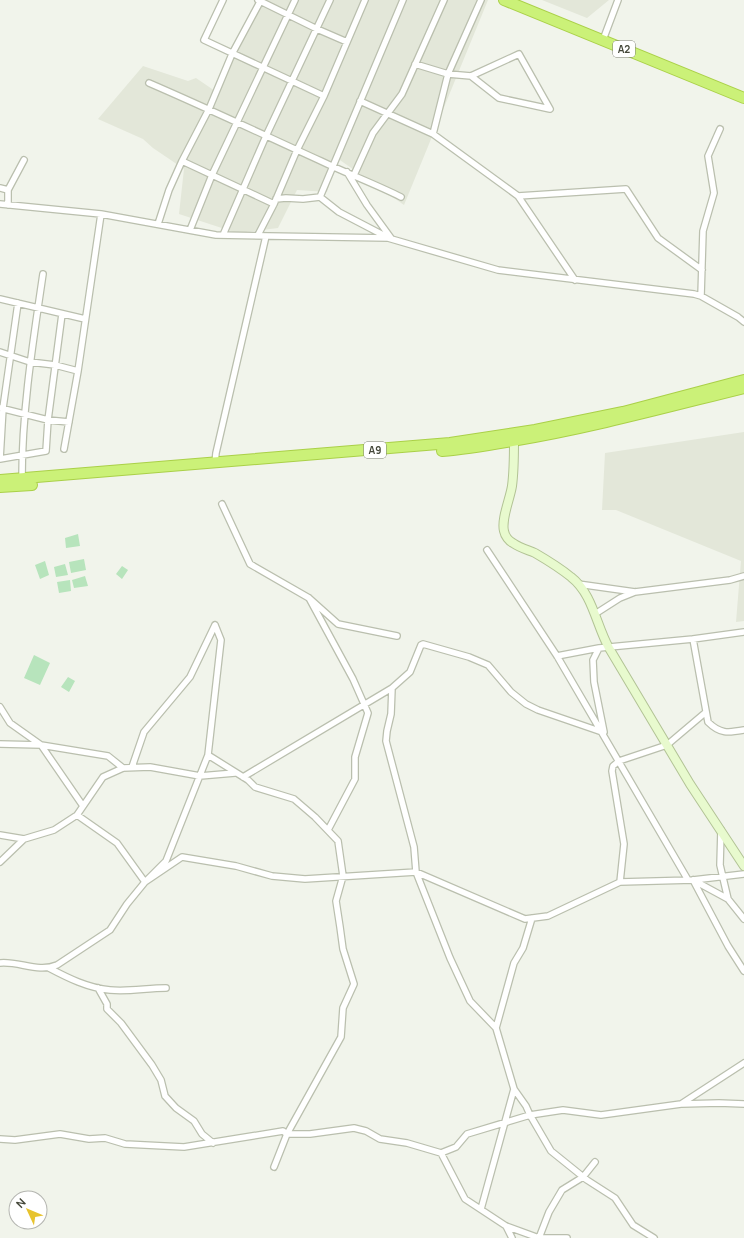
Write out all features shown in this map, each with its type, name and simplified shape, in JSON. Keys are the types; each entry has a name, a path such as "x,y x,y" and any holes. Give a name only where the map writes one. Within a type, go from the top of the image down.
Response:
{"highway":[{"name":"A2","path":"504,0 744,98"},
{"name":"A9","path":"0,480 450,443 535,430 623,412 744,380"},
{"name":"A9","path":"0,488 450,450 514,441 624,419 744,388"}],"street":[{"path":"223,0 204,40 324,96"},
{"path":"158,224 169,190 182,161 209,109 232,54 260,0 316,29 347,42"},
{"path":"190,230 212,175 295,0"},
{"path":"223,235 266,136 330,0"},
{"path":"258,236 275,202 297,150 324,96 365,0"},
{"path":"320,197 403,0"},
{"path":"354,176 373,133 402,94 444,0"},
{"path":"433,134 448,74 481,0"},
{"path":"603,40 618,0"},
{"path":"415,64 448,74 471,76 519,54 550,109 499,98 471,76"},
{"path":"149,83 401,197"},
{"path":"360,101 433,134 518,196 575,280"},
{"path":"701,296 703,231 714,193 708,156 720,129"},
{"path":"8,205 8,190 24,160"},
{"path":"182,161 242,190 275,202 286,198 303,199 320,197 339,212 389,238 498,270 694,294 701,296 744,322"},
{"path":"347,172 389,238"},
{"path":"0,188 8,190"},
{"path":"518,196 626,189 658,238 702,270"},
{"path":"0,204 101,214 216,235 389,238"},
{"path":"64,449 70,422 101,214"},
{"path":"215,463 217,445 266,236"},
{"path":"22,478 24,414 43,274"},
{"path":"0,299 85,319"},
{"path":"18,303 2,408 0,459 46,451 48,420 62,314"},
{"path":"0,352 30,362 55,365 78,371"},
{"path":"2,408 48,420 70,422"},
{"path":"514,441 515,468 504,521 504,530 507,538 511,543 543,559 571,577 578,584 595,614 602,636 609,648 667,745 744,866"},
{"path":"222,504 250,564 309,598 338,624 397,636"},
{"path":"487,550 557,656 691,880 728,946 744,970"},
{"path":"578,584 635,592 730,580 744,576"},
{"path":"595,614 613,602 635,592"},
{"path":"309,598 353,679 368,713 355,757 355,779 328,830"},
{"path":"49,968 57,965 110,930 144,882 166,861 208,755 221,640 215,625 190,677 144,732 132,768"},
{"path":"557,656 599,648 693,639 744,632"},
{"path":"693,639 708,722 714,729 720,731 732,733 744,730"},
{"path":"243,777 392,688 410,672 419,648 423,644 469,657 488,665 510,692 526,704 538,710 604,734"},
{"path":"599,648 594,660 594,682 604,734"},
{"path":"392,688 391,714 386,741 414,847 416,872 450,958 470,1001 496,1028 514,1089 526,1106 551,1151 583,1177 615,1198 633,1225 654,1238"},
{"path":"0,707 10,723 41,745 83,806"},
{"path":"620,882 624,844 612,771 613,766 619,761 667,745 706,712"},
{"path":"0,744 41,745 108,756 123,768"},
{"path":"208,755 248,780 255,787 294,799 338,841 343,876 336,901 343,950 354,984 343,1008 341,1037 287,1134 274,1167"},
{"path":"0,835 24,839 54,830 77,815 102,777 123,768 150,767 200,776 235,773"},
{"path":"77,815 117,843 144,882"},
{"path":"721,830 720,865 728,899 744,920"},
{"path":"0,862 24,839"},
{"path":"144,882 182,857 236,866 272,876 305,879 416,872 525,919 548,916 620,882 691,880 744,874"},
{"path":"691,880 728,899"},
{"path":"496,1028 514,963 523,948 532,918"},
{"path":"0,963 8,962 31,967 49,968 91,986 110,990 125,991 166,988"},
{"path":"98,988 107,1004 106,1009 121,1023 152,1065 160,1080 165,1096 176,1108 194,1121 202,1134 213,1142"},
{"path":"681,1104 744,1063"},
{"path":"481,1209 514,1089"},
{"path":"0,1139 15,1140 60,1134 89,1139 105,1138 125,1144 184,1147 283,1131 287,1134 310,1134 354,1128 366,1131 380,1139 407,1142 440,1153 456,1147 467,1134 530,1115 563,1110 601,1115 681,1104 744,1104"},
{"path":"440,1153 465,1199 506,1226 540,1238 567,1238"},
{"path":"540,1238 549,1212 562,1190 583,1177 595,1162"},
{"path":"506,1226 512,1238"}],"shaded area":[{"path":"258,0 488,0 404,205 337,158 327,192 297,190 278,228 237,233 179,214 184,169 153,148 143,139 98,119 143,66 188,81 196,78 215,91"},
{"path":"542,0 609,0 587,18"},
{"path":"744,432 744,621 736,622 741,561 616,510 602,510 605,453"}],"green space":[{"path":"78,534 80,546 66,548 65,538"},
{"path":"84,559 86,570 71,573 69,562"},
{"path":"45,561 49,575 40,579 35,565"},
{"path":"65,564 68,575 56,577 54,567"},
{"path":"122,566 128,570 122,579 116,574"},
{"path":"85,576 88,586 74,588 72,580"},
{"path":"70,580 71,591 59,593 57,582"},
{"path":"34,655 50,663 40,685 24,678"},
{"path":"68,677 75,681 69,692 61,687"}]}
